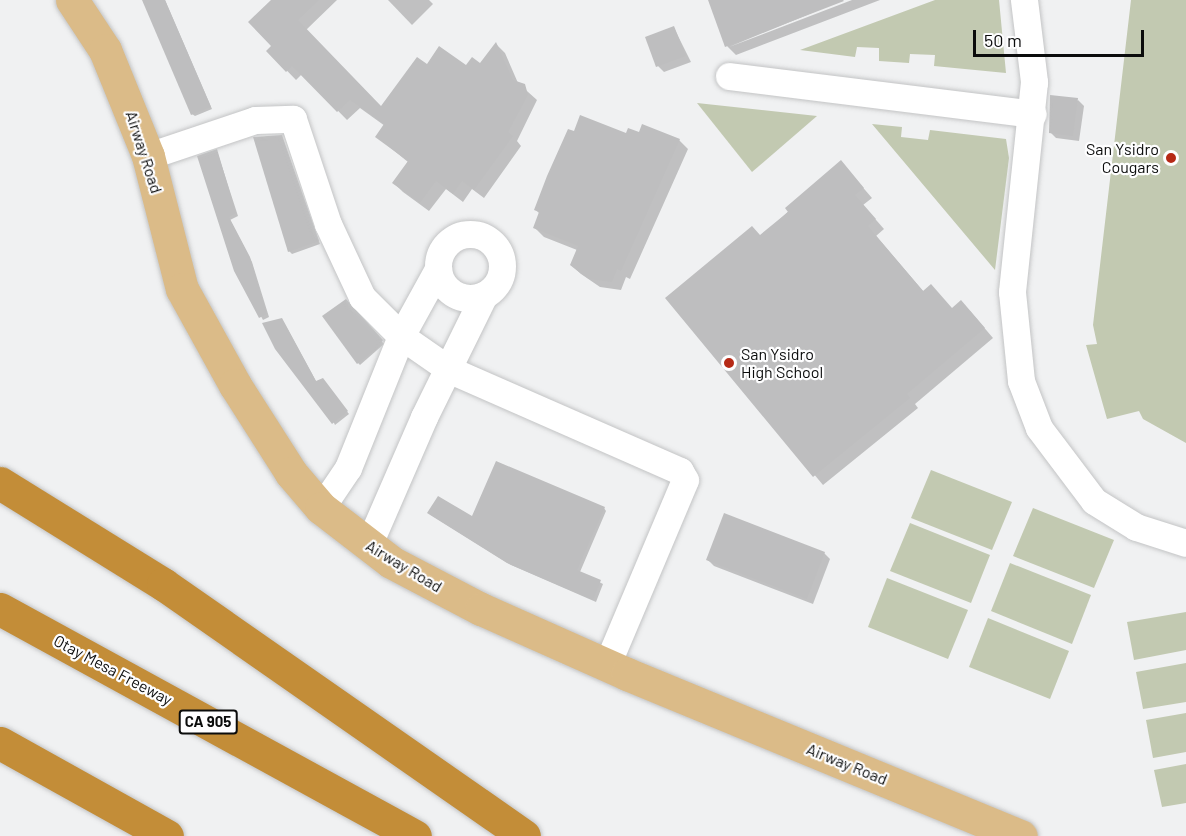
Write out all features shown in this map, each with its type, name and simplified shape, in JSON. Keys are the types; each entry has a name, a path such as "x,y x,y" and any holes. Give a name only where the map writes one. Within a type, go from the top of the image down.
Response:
{"highway":[{"path":"0,483 163,585 524,836"},
{"name":"Otay Mesa Freeway","path":"0,609 416,836"},
{"path":"0,743 167,836"}],"main road":[{"name":"Airway Road","path":"72,0 105,50 148,156 182,289 235,385 291,473 321,508 368,546 481,609 607,665 1021,836"}],"lane":[{"path":"1024,0 1034,82 1033,114 1012,292 1021,381 1039,428 1094,501 1136,527 1186,543"},
{"path":"729,76 1033,114"},
{"path":"148,156 255,120 293,119 311,165 328,224 362,297 401,336 450,370 680,471 686,480 607,665"},
{"path":"321,508 348,468 401,336 438,269 443,249 460,236 481,236 490,242 501,260 502,270 493,289 484,296 450,370 424,417 368,546"},
{"path":"438,269 446,288 454,294 464,298 484,296"}],"green space":[{"path":"935,0 999,0 1006,73 934,66 935,55 910,54 909,63 879,61 879,48 857,47 855,57 800,50"},
{"path":"1131,0 1186,0 1186,443 1143,419 1139,411 1107,419 1086,345 1097,344 1093,325"},
{"path":"697,103 817,116 752,172"},
{"path":"872,124 902,127 901,137 928,140 930,130 1006,139 1009,158 995,270"},
{"path":"931,470 1012,502 992,550 911,518"},
{"path":"1033,508 1114,540 1094,588 1013,556"},
{"path":"910,523 990,555 971,603 890,571"},
{"path":"1010,563 1091,595 1072,644 991,611"},
{"path":"887,578 968,610 948,659 868,627"},
{"path":"1186,612 1186,650 1134,660 1127,622"},
{"path":"988,618 1069,651 1050,699 969,667"},
{"path":"1186,663 1186,702 1143,709 1136,672"},
{"path":"1186,713 1186,752 1153,758 1146,720"},
{"path":"1186,764 1186,803 1162,807 1154,770"}],"building":[{"path":"142,0 165,0 211,107 191,115"},
{"path":"271,0 319,0 298,20 381,106 417,57 427,64 439,46 466,65 472,57 480,63 496,42 513,80 525,84 528,95 508,132 513,136 474,190 462,181 453,194 436,181 420,203 392,183 408,161 375,137 384,124 350,100 337,112 292,66 286,72 266,51 271,46 248,22"},
{"path":"708,0 843,0 844,1 725,47"},
{"path":"674,26 686,56 656,67 645,37"},
{"path":"1050,95 1078,98 1073,136 1049,133"},
{"path":"580,115 626,133 628,128 639,132 642,124 680,139 621,271 617,269 612,282 589,279 570,265 578,246 533,228 539,212 534,210 547,176 568,129 574,131"},
{"path":"282,135 319,241 288,252 253,137"},
{"path":"217,149 236,213 229,217 250,257 267,314 259,318 234,271 197,156"},
{"path":"841,160 864,188 855,195 876,219 868,226 923,291 931,284 952,308 961,300 985,328 907,394 910,398 813,477 665,298 752,226 760,235 788,212 785,208"},
{"path":"346,299 383,340 379,347 357,364 322,316"},
{"path":"282,318 316,381 323,378 348,411 332,424 275,349 262,323"},
{"path":"496,461 605,507 577,570 601,580 593,600 507,563 427,513 438,496 472,516"},
{"path":"724,513 825,552 807,599 706,560"}],"place":[{"name":"San Ysidro Cougars","path":"1171,158"},
{"name":"San Ysidro High School","path":"729,363"}]}
